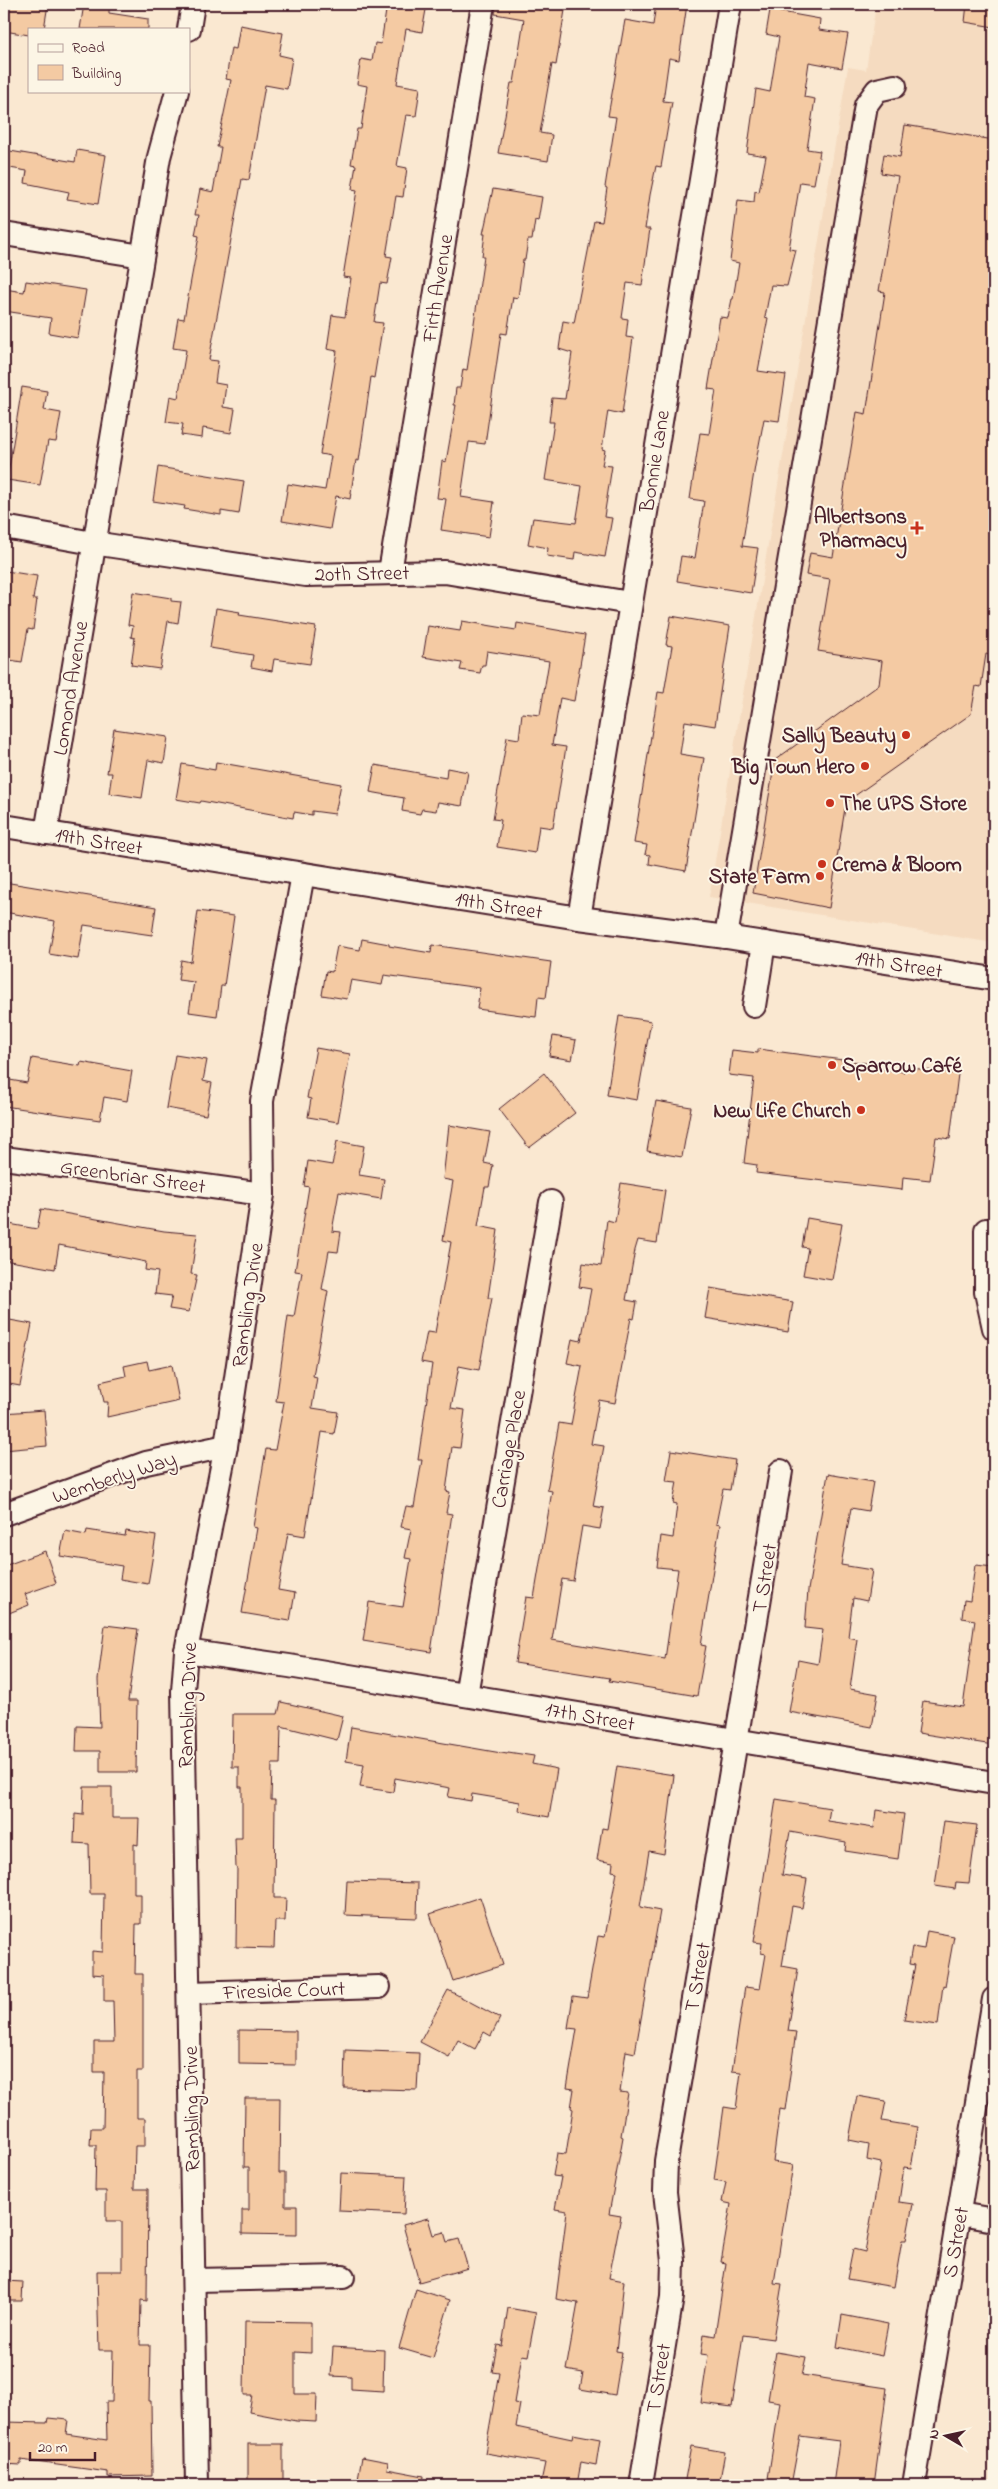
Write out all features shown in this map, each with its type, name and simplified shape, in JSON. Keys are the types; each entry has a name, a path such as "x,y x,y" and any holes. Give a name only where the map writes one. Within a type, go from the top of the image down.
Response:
{"street":[{"path":"189,28 193,4"},
{"name":"Firth Avenue","path":"390,572 484,4"},
{"name":"Bonnie Lane","path":"579,918 730,4"},
{"path":"726,937 866,105 878,90 895,86"},
{"name":"Lomond Avenue","path":"46,833 158,157 177,92"},
{"path":"4,234 142,256"},
{"path":"4,527 93,543"},
{"name":"20th Street","path":"93,543 306,575 446,572 630,603"},
{"name":"19th Street","path":"4,826 579,918 726,937 994,979"},
{"name":"Rambling Drive","path":"197,2485 184,1691 186,1651 200,1571 226,1446 263,1194 262,1101 303,874"},
{"path":"754,1006 764,943"},
{"name":"Greenbriar Street","path":"4,1158 263,1194"},
{"name":"Carriage Place","path":"466,1695 551,1202"},
{"path":"986,1230 986,1292 994,1328"},
{"name":"Wemberly Way","path":"4,1514 146,1463 226,1446"},
{"name":"T Street","path":"641,2485 672,2297 673,2261 665,2192 666,2161 781,1471"},
{"name":"17th Street","path":"186,1651 466,1695 994,1783"},
{"name":"Fireside Court","path":"189,1993 378,1987"},
{"name":"S Street","path":"914,2485 994,1999"},
{"path":"960,2214 994,2220"},
{"path":"194,2280 343,2277"}],"shaded area":[{"path":"876,4 994,4 994,943 709,897 848,67 866,70"}],"building":[{"path":"4,4 48,4 44,28 28,28 28,35 4,31"},
{"path":"84,4 109,8 109,13 148,19 148,28 80,28"},
{"path":"387,4 427,4 422,32 406,29 397,84 420,88 416,116 406,115 397,166 407,168 403,197 396,196 386,256 392,257 387,284 380,283 374,322 383,323 374,378 371,377 359,461 356,460 350,499 336,496 330,529 282,521 288,484 325,490 331,456 320,454 337,351 327,349 332,315 345,317 351,278 343,277 357,190 352,189 356,165 351,164 357,129 361,129 367,86 357,84 361,59 372,61 375,43 381,44"},
{"path":"496,4 566,4 556,65 552,64 540,133 552,135 548,161 498,153 511,83 514,83 524,19 495,14"},
{"path":"656,4 687,4 679,60 669,58 663,101 672,102 661,167 656,166 650,195 645,229 650,229 642,285 627,283 622,318 628,319 626,337 633,338 622,414 608,411 602,449 605,450 602,465 612,466 604,517 612,518 605,557 575,552 574,560 547,556 548,548 528,544 533,518 576,523 582,486 545,480 554,422 549,422 552,398 565,399 572,353 559,349 563,321 574,323 594,221 602,222 607,188 605,187 616,117 608,116 625,20 653,25"},
{"path":"967,4 994,4 994,27 965,22"},
{"path":"770,10 820,19 819,30 848,34 842,68 809,62 804,97 815,99 807,149 820,151 814,184 800,182 789,249 796,250 787,286 771,285 765,317 768,318 758,371 786,375 779,421 764,419 742,546 758,548 751,593 677,581 681,556 695,558 704,501 690,499 700,433 709,434 716,390 708,389 720,317 728,318 739,263 730,261 738,200 754,202 755,191 759,192 766,156 747,153 756,89 770,92 779,37 766,34"},
{"path":"240,25 283,33 279,55 292,58 287,89 265,85 249,180 242,179 209,360 218,361 215,383 226,385 223,407 235,409 231,433 203,428 202,438 181,435 183,424 166,422 170,396 178,398 186,350 173,348 178,318 184,319 199,236 195,235 199,215 195,215 200,189 213,192 221,147 217,147 231,80 226,79 231,48 236,49"},
{"path":"905,125 994,140 994,656 986,654 981,687 976,686 971,714 846,802 829,908 753,893 775,760 879,685 882,661 818,651 830,579 806,575 810,553 833,557 857,412 866,414 885,292 879,291 898,176 881,173 884,154 900,157"},
{"path":"4,150 75,162 77,150 106,155 98,204 67,199 69,192 25,183 27,171 4,167"},
{"path":"493,189 542,197 538,221 535,220 532,240 528,240 525,260 523,260 518,298 513,297 507,334 501,333 485,444 469,442 461,497 494,502 489,537 441,530 446,499 437,498 442,461 446,462 456,405 454,405 456,388 460,388 463,369 467,370 484,256 482,256 485,234 483,234"},
{"path":"26,281 86,290 78,338 49,333 51,318 4,311 4,289 24,292"},
{"path":"22,387 47,391 44,410 61,413 56,442 48,441 40,485 7,480"},
{"path":"158,467 244,481 239,514 221,511 221,515 184,509 185,506 153,501"},
{"path":"6,571 37,576 33,599 37,599 33,630 28,629 22,662 4,659 4,575"},
{"path":"133,592 171,598 171,601 181,602 178,623 168,621 160,669 131,665 135,638 131,637 133,626 128,625"},
{"path":"216,608 240,612 239,615 316,627 310,664 274,659 272,671 251,667 253,655 210,648"},
{"path":"671,616 730,626 715,726 685,721 680,754 704,758 686,871 649,864 650,855 645,854 647,845 634,843 658,692 664,693 672,646 666,645"},
{"path":"462,621 516,630 517,623 585,635 574,701 560,698 552,745 566,747 553,828 539,826 535,853 497,847 501,820 493,819 507,737 519,739 522,713 540,715 549,661 487,651 485,665 482,665 480,673 460,670 462,663 423,657 428,626 460,631"},
{"path":"114,729 168,737 164,763 148,760 142,798 109,793 112,773 107,773"},
{"path":"216,762 341,784 335,814 312,811 312,815 294,812 293,818 201,801 200,803 176,799 182,764 215,770"},
{"path":"375,765 446,778 447,768 468,772 462,806 438,802 436,811 422,809 420,814 402,811 404,798 370,792"},
{"path":"4,882 156,907 152,935 84,925 78,959 49,954 55,921 4,912"},
{"path":"198,911 234,916 224,986 221,986 217,1016 189,1012 194,982 178,980 181,960 191,962"},
{"path":"362,939 431,953 432,945 551,962 546,998 538,997 536,1017 477,1009 480,988 384,975 382,985 351,980 347,999 322,995 326,971 332,972 337,946 360,950"},
{"path":"619,1016 651,1021 637,1100 607,1095"},
{"path":"553,1036 576,1040 572,1060 549,1056"},
{"path":"316,1048 350,1054 338,1122 308,1117 311,1099 307,1098"},
{"name":"New Life Church","path":"758,1049 866,1063 865,1067 904,1072 904,1067 958,1074 950,1139 936,1137 930,1180 903,1177 902,1190 756,1173 757,1165 744,1163 754,1078 729,1075 732,1050 758,1053"},
{"path":"175,1055 207,1060 203,1081 212,1083 206,1115 166,1108"},
{"path":"32,1058 80,1066 81,1062 132,1071 127,1101 104,1097 100,1120 4,1106 4,1079 27,1083"},
{"path":"544,1073 575,1113 529,1148 499,1109"},
{"path":"656,1101 691,1107 682,1157 647,1151"},
{"path":"449,1125 490,1132 484,1163 493,1165 489,1187 485,1187 478,1226 498,1230 488,1298 492,1298 479,1370 459,1366 451,1408 465,1410 460,1448 452,1447 446,1491 450,1492 446,1513 452,1514 431,1652 363,1641 369,1602 403,1607 411,1559 405,1558 411,1529 401,1527 406,1506 414,1507 422,1460 418,1460 432,1364 421,1362 427,1332 435,1333 451,1242 443,1240 453,1181 443,1179"},
{"path":"337,1141 364,1146 359,1175 384,1179 381,1199 339,1192 332,1231 341,1232 338,1252 329,1251 322,1289 328,1291 313,1376 317,1377 312,1408 338,1412 334,1434 322,1432 305,1536 288,1533 278,1590 295,1593 290,1621 242,1613 257,1528 253,1527 266,1449 275,1450 284,1402 276,1401 288,1316 294,1317 302,1272 295,1271 309,1187 304,1186 308,1161 332,1165"},
{"path":"621,1183 665,1190 657,1243 638,1240 635,1250 626,1300 637,1302 634,1319 631,1318 615,1403 599,1400 591,1444 604,1446 593,1506 604,1508 600,1529 582,1526 573,1581 562,1579 552,1640 665,1659 678,1569 657,1567 661,1536 673,1538 677,1504 673,1503 677,1482 666,1481 671,1450 735,1460 730,1490 723,1489 716,1524 720,1525 701,1645 706,1646 697,1696 609,1681 610,1678 515,1663 526,1597 534,1598 552,1491 547,1490 559,1423 571,1425 582,1366 567,1363 572,1339 581,1341 591,1289 579,1287 583,1263 601,1266 607,1220 615,1222"},
{"path":"41,1209 164,1231 197,1234 191,1274 197,1275 189,1312 169,1309 172,1296 155,1294 158,1272 145,1270 146,1262 59,1245 55,1269 4,1260 9,1224 37,1229"},
{"path":"807,1218 842,1224 832,1280 803,1275 808,1248 802,1247"},
{"path":"710,1288 793,1302 788,1332 705,1318"},
{"path":"4,1319 32,1324 20,1386 4,1383"},
{"path":"147,1361 149,1370 172,1365 179,1401 107,1417 108,1402 104,1402 100,1382 126,1376 124,1366"},
{"path":"44,1410 47,1446 4,1450 4,1413"},
{"path":"828,1474 873,1482 868,1511 851,1508 841,1565 872,1570 867,1601 853,1598 848,1637 857,1639 850,1689 878,1694 872,1727 789,1712 798,1660 818,1664 823,1630 805,1628 808,1590"},
{"path":"87,1530 125,1536 126,1531 156,1536 148,1584 120,1579 122,1566 60,1556 65,1531 86,1535"},
{"path":"45,1551 56,1583 25,1594 29,1605 9,1613 4,1597 4,1566"},
{"path":"975,1565 994,1567 993,1745 918,1733 923,1701 963,1707 975,1620 962,1618 964,1600 970,1601"},
{"path":"105,1625 138,1629 128,1701 137,1701 136,1772 100,1772 100,1751 76,1751 77,1726 100,1727 98,1680"},
{"path":"281,1702 343,1716 337,1740 281,1726 280,1764 272,1764 271,1800 275,1800 274,1898 286,1898 285,1921 275,1921 274,1948 236,1947 237,1868 235,1838 242,1838 242,1787 239,1787 239,1767 232,1767 233,1714 278,1714"},
{"path":"351,1727 507,1754 508,1752 534,1756 532,1764 557,1769 549,1817 519,1811 520,1802 472,1794 471,1801 448,1797 450,1788 395,1778 393,1792 360,1787 364,1764 346,1761"},
{"path":"617,1766 674,1775 664,1854 649,1851 640,1907 660,1911 635,2053 626,2051 620,2092 628,2093 621,2136 623,2137 609,2214 621,2216 609,2278 624,2281 616,2351 622,2352 615,2395 580,2389 583,2373 566,2370 578,2303 556,2299 567,2211 555,2209 561,2177 553,2176 557,2153 566,2154 573,2109 571,2108 574,2089 567,2088 577,2029 568,2028 573,1996 587,1998 598,1936 605,1937 617,1872 612,1871 613,1863 597,1860 602,1828 607,1829"},
{"path":"84,1787 112,1787 112,1818 139,1818 138,1845 134,1844 134,1894 141,1894 141,1924 136,1924 135,1974 143,1974 143,2071 137,2071 137,2118 145,2118 145,2146 135,2146 134,2189 148,2189 147,2301 141,2300 140,2345 150,2345 149,2401 151,2401 152,2476 108,2477 108,2472 21,2460 21,2465 4,2464 4,2422 47,2423 48,2418 68,2420 66,2434 107,2440 106,2402 112,2402 113,2350 99,2350 97,2271 122,2271 122,2221 106,2221 106,2191 95,2191 96,2145 90,2145 91,2128 103,2128 104,2072 94,2072 94,2042 114,2042 113,2001 104,2001 104,1975 92,1974 92,1951 103,1952 104,1894 90,1894 89,1844 74,1843 75,1814 83,1815"},
{"path":"776,1799 830,1808 828,1821 874,1828 876,1810 904,1814 898,1859 845,1851 846,1842 790,1832 782,1875 807,1879 802,1908 792,1906 782,1966 798,1969 788,2031 796,2032 785,2110 780,2109 773,2162 793,2165 774,2283 782,2284 773,2339 743,2335 732,2407 701,2403 708,2355 701,2354 704,2334 715,2336 726,2263 721,2262 731,2204 722,2202 726,2182 714,2180 724,2107 736,2109 741,2072 732,2071 745,1987 760,1989 766,1954 761,1953 762,1943 754,1942"},
{"path":"944,1821 977,1825 969,1883 956,1882 955,1889 935,1886"},
{"path":"347,1881 418,1883 417,1918 345,1915"},
{"path":"480,1897 503,1965 453,1981 430,1914"},
{"path":"927,1931 954,1936 945,1986 943,1985 938,2025 904,2020 915,1965 909,1964 912,1947 924,1949"},
{"path":"448,1990 500,2018 491,2036 484,2032 475,2049 458,2040 449,2057 420,2042"},
{"path":"239,2030 296,2031 296,2065 239,2064"},
{"path":"345,2050 419,2053 417,2090 344,2088"},
{"path":"857,2096 886,2101 882,2121 918,2127 911,2168 904,2167 899,2202 913,2204 906,2240 902,2240 894,2287 847,2279 853,2249 865,2252 881,2163 867,2160 869,2144 849,2140"},
{"path":"245,2098 280,2098 279,2173 285,2173 285,2206 297,2206 297,2235 242,2234 242,2210 249,2210 249,2167 244,2167"},
{"path":"341,2173 406,2176 404,2214 339,2211"},
{"path":"428,2218 433,2235 444,2232 447,2242 459,2239 468,2268 419,2282 403,2225"},
{"path":"4,2281 23,2282 22,2301 4,2301"},
{"path":"416,2289 450,2300 433,2358 399,2348"},
{"path":"508,2308 536,2313 528,2356 522,2355 514,2403 520,2404 516,2427 572,2439 573,2434 600,2439 596,2465 581,2462 577,2485 541,2482 545,2463 485,2453 499,2373 492,2372 497,2345 502,2346"},
{"path":"842,2315 888,2324 882,2356 837,2347"},
{"path":"245,2321 311,2322 311,2353 295,2352 295,2394 317,2394 316,2422 296,2421 249,2412 252,2395 244,2395"},
{"path":"333,2347 384,2350 383,2391 351,2389 351,2377 331,2376"},
{"path":"776,2352 806,2357 802,2375 887,2388 874,2485 833,2485 839,2441 800,2436 791,2485 767,2485 780,2402 768,2400"},
{"path":"248,2444 283,2444 283,2485 248,2485"},
{"path":"691,2446 725,2452 719,2485 684,2485"},
{"path":"362,2457 388,2462 387,2469 424,2476 423,2485 357,2485"}],"place":[{"name":"Albertsons Pharmacy","path":"917,528"},
{"name":"Sally Beauty","path":"906,735"},
{"name":"Big Town Hero","path":"865,766"},
{"name":"The UPS Store","path":"830,803"},
{"name":"Crema & Bloom","path":"822,864"},
{"name":"State Farm","path":"820,876"},
{"name":"Sparrow Café","path":"832,1065"},
{"name":"New Life Church","path":"861,1110"}]}
